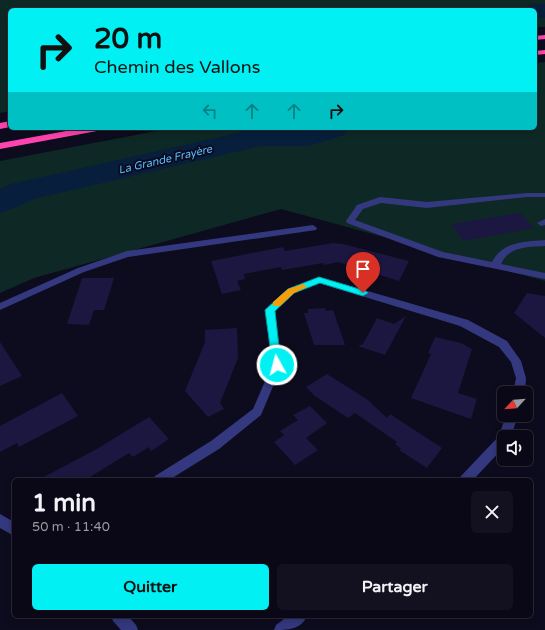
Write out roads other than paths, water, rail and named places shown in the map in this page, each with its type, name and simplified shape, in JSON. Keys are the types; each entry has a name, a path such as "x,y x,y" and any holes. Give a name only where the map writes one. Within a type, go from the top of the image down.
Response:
{"highway":[{"path":"0,146 86,130"}],"street":[{"path":"545,195 527,195 427,205 380,200 360,207 350,221 441,255 545,276"},
{"path":"0,307 81,270 127,254 313,228"},
{"path":"495,266 499,255 512,246 545,243"},
{"path":"162,478 215,445 257,412 277,365 270,310 291,291 319,280 464,323 503,344 516,361 521,378 520,386"},
{"path":"467,478 497,446"},
{"path":"0,520 12,529"},
{"path":"120,618 131,630"},
{"path":"281,630 297,618"}],"waterway":[{"name":"La Grande Frayère","path":"537,11 545,11"},
{"name":"La Grande Frayère","path":"0,202 23,191 261,137 309,137 328,130"}]}
